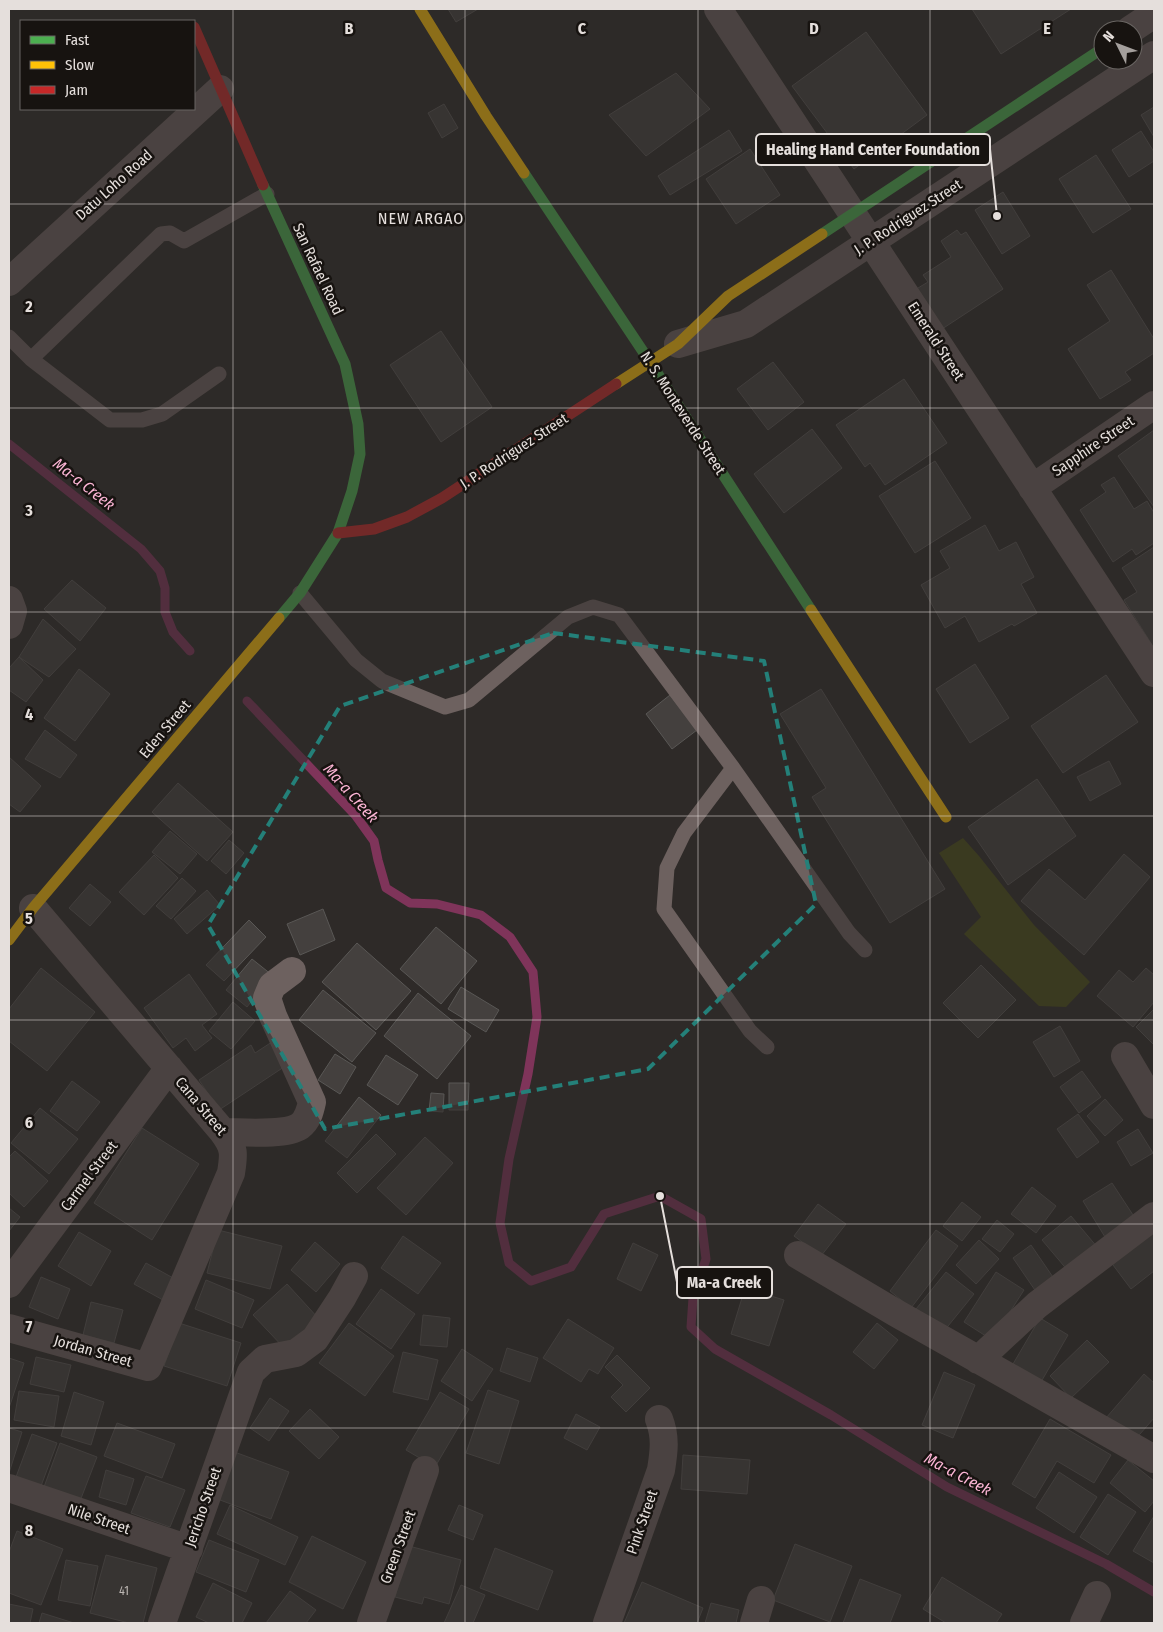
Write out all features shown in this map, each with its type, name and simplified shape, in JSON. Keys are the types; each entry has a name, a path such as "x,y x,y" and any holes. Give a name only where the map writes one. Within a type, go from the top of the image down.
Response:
{"street":[{"name":"N. S. Monteverde Street","path":"420,9 486,116 650,362 946,817"},
{"name":"Emerald Street","path":"718,9 1154,673"},
{"path":"1143,21 1154,14"},
{"name":"San Rafael Road","path":"195,29 267,194 345,364 358,424 360,454 352,491 338,533"},
{"name":"J. P. Rodriguez Street","path":"678,344 746,324 1154,54"},
{"name":"J. P. Rodriguez Street","path":"338,533 374,529 407,517 442,498 678,344 728,296 1093,55"},
{"path":"1073,68 1092,96"},
{"name":"Datu Loho Road","path":"9,282 220,89"},
{"name":"Sapphire Street","path":"1032,488 1154,405"},
{"name":"Eden Street","path":"9,940 33,908 300,593 338,533"},
{"path":"9,600 13,611 9,625"},
{"name":"Cana Street","path":"33,908 231,1143 234,1156 231,1173 148,1366"},
{"path":"223,1132 287,1131 301,1125 309,1115 312,1102 273,1016 267,998 272,986 292,972"},
{"path":"1124,1056 1154,1105"},
{"name":"Carmel Street","path":"9,1284 169,1068"},
{"path":"978,1360 1037,1305 1154,1216"},
{"path":"798,1254 896,1313 1154,1459"},
{"name":"Jericho Street","path":"162,1623 252,1372 265,1359 296,1354 315,1338 342,1298 354,1276"},
{"name":"Jordan Street","path":"9,1328 148,1366"},
{"name":"Pink Street","path":"607,1623 661,1470 664,1433 659,1419"},
{"name":"Green Street","path":"371,1623 425,1470"},
{"name":"Nile Street","path":"9,1488 189,1549"},
{"path":"1084,1623 1097,1595"}],"lane":[{"path":"31,359 161,234 170,234 184,241 267,194"},
{"path":"9,337 31,359 110,420 142,420 162,414 219,374"},
{"path":"300,593 356,660 382,681 444,707 469,700 568,617 593,607 619,615 734,768 849,933 864,950"},
{"path":"734,768 684,833 667,868 664,909 750,1031 767,1047"}],"highlighted area":[{"path":"553,633 764,661 816,904 648,1069 325,1129 208,925 340,706"}],"green space":[{"path":"963,838 1034,925 1090,982 1066,1007 1039,1006 964,934 981,917 939,853"}],"building":[{"path":"448,9 478,9 456,22"},
{"path":"972,9 1071,9 1001,54"},
{"path":"866,32 927,115 854,169 792,86"},
{"path":"676,73 710,109 646,156 609,115"},
{"path":"444,104 458,128 442,138 428,113"},
{"path":"1154,107 1154,137 1141,115"},
{"path":"729,130 742,151 670,195 658,176"},
{"path":"1141,131 1154,152 1154,161 1129,177 1112,150"},
{"path":"750,149 780,195 736,224 706,179"},
{"path":"1096,155 1131,209 1093,233 1059,179"},
{"path":"1003,192 1030,236 1002,254 975,210"},
{"path":"957,230 961,235 966,232 1003,289 939,331 913,291 928,282 923,275 951,257 941,241"},
{"path":"1111,270 1154,339 1154,353 1125,372 1131,380 1100,399 1068,349 1110,321 1087,285"},
{"path":"441,331 492,407 441,442 390,365"},
{"path":"773,362 804,402 768,430 737,389"},
{"path":"904,379 947,443 885,485 870,463 865,467 836,425"},
{"path":"812,429 842,468 784,513 754,474"},
{"path":"1154,430 1154,507 1118,456"},
{"path":"935,461 971,518 915,553 879,496"},
{"path":"1114,477 1134,509 1147,501 1154,513 1154,543 1136,555 1132,549 1113,562 1080,510 1106,492 1101,485"},
{"path":"985,525 999,551 1016,542 1034,577 1021,584 1037,613 979,642 965,616 945,628 921,585 950,568 940,551"},
{"path":"1154,547 1154,648 1124,600 1137,592 1122,568"},
{"path":"72,580 106,608 80,641 44,609"},
{"path":"43,619 76,649 49,677 19,657"},
{"path":"19,657 43,680 26,702 9,690 9,668"},
{"path":"975,664 1009,718 970,743 936,689"},
{"path":"79,669 110,694 75,741 44,718"},
{"path":"1106,675 1138,722 1063,773 1031,726"},
{"path":"821,689 945,889 890,923 812,797 826,788 780,714"},
{"path":"670,695 697,730 672,749 646,714"},
{"path":"45,730 77,755 60,778 25,759"},
{"path":"9,757 41,786 20,812 9,804"},
{"path":"1109,761 1121,784 1090,801 1077,777"},
{"path":"1037,779 1076,836 1008,885 968,827"},
{"path":"178,783 233,832 207,861 152,812"},
{"path":"170,831 197,854 180,874 152,852"},
{"path":"229,840 244,853 226,874 211,861"},
{"path":"1124,854 1150,877 1084,955 1021,901 1049,869 1085,900"},
{"path":"154,855 178,878 144,915 119,892"},
{"path":"182,878 196,891 171,919 156,906"},
{"path":"90,884 111,902 90,926 69,908"},
{"path":"207,890 220,905 187,934 174,919"},
{"path":"323,909 335,940 300,955 287,924"},
{"path":"249,920 266,937 224,981 206,965"},
{"path":"436,927 477,961 441,1004 400,969"},
{"path":"357,943 411,991 376,1030 322,982"},
{"path":"252,959 272,975 247,1007 226,990"},
{"path":"981,965 1016,1000 978,1038 943,1003"},
{"path":"41,968 95,1012 47,1071 9,1041 9,1009"},
{"path":"1146,968 1154,975 1154,1002 1133,1027 1097,996 1119,970 1133,982"},
{"path":"189,974 217,1014 202,1025 212,1038 195,1051 186,1038 173,1048 144,1008"},
{"path":"461,987 499,1010 486,1032 448,1009"},
{"path":"323,990 376,1033 352,1062 299,1020"},
{"path":"418,993 471,1036 437,1079 384,1036"},
{"path":"233,1002 255,1021 231,1049 209,1031"},
{"path":"1154,1009 1154,1043 1153,1044 1136,1027"},
{"path":"1060,1026 1080,1061 1054,1077 1033,1042"},
{"path":"275,1040 290,1063 219,1110 199,1080 251,1045 255,1053"},
{"path":"335,1054 356,1067 340,1094 318,1080"},
{"path":"386,1055 418,1075 398,1105 367,1085"},
{"path":"1082,1071 1101,1097 1079,1113 1060,1087"},
{"path":"72,1081 100,1102 77,1131 50,1111"},
{"path":"449,1083 469,1083 468,1110 449,1110"},
{"path":"431,1093 444,1094 443,1112 429,1111"},
{"path":"359,1097 381,1115 347,1158 325,1141"},
{"path":"1105,1099 1123,1120 1105,1136 1087,1116"},
{"path":"40,1108 78,1139 49,1174 11,1143"},
{"path":"1078,1114 1099,1142 1077,1158 1057,1129"},
{"path":"142,1128 199,1164 152,1240 94,1203"},
{"path":"1138,1129 1153,1153 1131,1166 1117,1142"},
{"path":"376,1134 396,1154 357,1193 337,1173"},
{"path":"425,1137 453,1163 406,1215 377,1188"},
{"path":"15,1151 48,1181 24,1207 9,1193 9,1157"},
{"path":"1112,1183 1135,1218 1105,1237 1083,1201"},
{"path":"1032,1187 1056,1206 1036,1233 1011,1214"},
{"path":"962,1202 981,1217 962,1241 943,1226"},
{"path":"818,1204 846,1224 821,1256 794,1236"},
{"path":"9,1208 20,1217 9,1231"},
{"path":"1071,1216 1098,1248 1069,1272 1042,1240"},
{"path":"997,1220 1014,1234 1000,1252 982,1239"},
{"path":"1154,1227 1154,1271 1131,1289 1110,1261"},
{"path":"218,1230 282,1246 270,1289 207,1273"},
{"path":"936,1230 958,1246 911,1308 890,1291"},
{"path":"79,1232 111,1251 91,1286 58,1266"},
{"path":"403,1236 441,1263 418,1294 381,1268"},
{"path":"979,1240 999,1259 976,1284 956,1265"},
{"path":"315,1242 340,1264 316,1292 291,1270"},
{"path":"633,1243 658,1255 641,1291 617,1279"},
{"path":"1031,1245 1057,1283 1039,1296 1013,1258"},
{"path":"146,1263 175,1279 163,1300 134,1284"},
{"path":"946,1272 974,1294 944,1331 916,1309"},
{"path":"996,1272 1024,1290 992,1340 964,1322"},
{"path":"41,1277 70,1289 58,1319 29,1307"},
{"path":"206,1280 254,1300 242,1328 195,1309"},
{"path":"287,1284 319,1319 285,1349 253,1315"},
{"path":"745,1288 784,1300 769,1346 731,1334"},
{"path":"381,1289 415,1314 391,1349 356,1324"},
{"path":"91,1302 123,1310 114,1343 83,1335"},
{"path":"423,1315 450,1318 447,1347 420,1345"},
{"path":"1040,1318 1068,1335 1041,1382 1013,1364"},
{"path":"568,1319 614,1348 598,1374 589,1369 581,1382 543,1358"},
{"path":"179,1323 241,1343 227,1386 164,1366"},
{"path":"349,1323 394,1356 365,1396 319,1363"},
{"path":"877,1323 898,1340 874,1369 853,1352"},
{"path":"1087,1340 1109,1362 1071,1398 1050,1376"},
{"path":"507,1348 538,1358 530,1382 500,1371"},
{"path":"462,1349 493,1369 472,1401 441,1381"},
{"path":"403,1352 438,1360 428,1400 393,1392"},
{"path":"617,1355 650,1388 626,1412 611,1397 623,1385 605,1367"},
{"path":"36,1357 71,1365 64,1392 30,1384"},
{"path":"9,1358 24,1363 9,1408"},
{"path":"944,1372 975,1385 953,1438 922,1425"},
{"path":"1144,1374 1154,1383 1154,1418 1133,1442 1106,1418"},
{"path":"488,1390 519,1401 499,1464 466,1453"},
{"path":"19,1391 59,1396 54,1427 14,1420"},
{"path":"74,1392 104,1402 91,1445 61,1436"},
{"path":"440,1392 469,1409 435,1467 406,1450"},
{"path":"270,1398 289,1411 269,1441 250,1428"},
{"path":"310,1409 339,1437 319,1459 289,1431"},
{"path":"576,1414 600,1427 587,1450 564,1438"},
{"path":"1050,1419 1111,1455 1094,1483 1057,1461 1035,1498 1012,1484"},
{"path":"117,1423 175,1444 162,1478 104,1456"},
{"path":"9,1428 22,1432 9,1473"},
{"path":"32,1434 57,1443 41,1486 16,1477"},
{"path":"60,1443 97,1457 80,1501 44,1487"},
{"path":"229,1450 289,1472 271,1519 212,1497"},
{"path":"683,1455 750,1460 747,1494 681,1489"},
{"path":"1128,1460 1154,1481 1154,1501 1145,1512 1110,1483"},
{"path":"106,1470 134,1479 126,1505 99,1497"},
{"path":"1059,1472 1097,1497 1074,1533 1036,1508"},
{"path":"146,1476 185,1490 170,1527 131,1513"},
{"path":"1108,1494 1136,1512 1108,1555 1080,1537"},
{"path":"230,1505 298,1537 285,1565 217,1534"},
{"path":"459,1505 483,1515 473,1540 448,1530"},
{"path":"1154,1516 1154,1563 1133,1551"},
{"path":"17,1531 63,1549 41,1605 9,1593 9,1552"},
{"path":"312,1536 366,1562 343,1609 289,1582"},
{"path":"209,1540 259,1560 246,1592 196,1572"},
{"path":"795,1544 852,1566 830,1622 773,1600"},
{"path":"409,1546 461,1560 449,1604 424,1597 422,1604 395,1597"},
{"path":"495,1548 553,1571 538,1610 480,1588"},
{"path":"106,1555 157,1568 143,1623 129,1623 90,1613"},
{"path":"66,1560 98,1566 90,1606 58,1600"},
{"path":"942,1577 1002,1614 996,1623 946,1623 923,1609"},
{"path":"860,1579 901,1595 890,1623 843,1623"},
{"path":"642,1582 703,1608 697,1623 624,1623"},
{"path":"213,1583 252,1603 242,1623 209,1623 196,1617"},
{"path":"461,1585 485,1595 473,1623 444,1623"},
{"path":"290,1591 316,1610 306,1623 266,1623"},
{"path":"711,1603 739,1610 736,1623 705,1623"},
{"path":"9,1604 33,1609 30,1623 9,1623"},
{"path":"42,1613 74,1623 39,1623"}],"waterway":[{"name":"Ma-a Creek","path":"9,444 141,549 160,571 165,588 165,612 173,632 190,651"},
{"name":"Ma-a Creek","path":"247,701 356,816 374,841 386,888 410,903 437,904 481,915 510,937 533,972 537,1017 528,1074 509,1159 500,1223 509,1263 531,1281 571,1267 604,1214 660,1196 701,1219 706,1259 693,1298 691,1327 715,1349 831,1415 947,1487 1106,1564 1154,1592"}],"traffic: fast":[{"path":"822,234 1093,55"},
{"path":"524,173 650,362 811,610"},
{"path":"263,185 345,364 358,424 360,454 352,491 338,533 300,593 279,618"}],"traffic: slow":[{"path":"420,9 486,116 524,173"},
{"path":"616,384 678,344 728,296 822,234"},
{"path":"811,610 946,817"},
{"path":"9,940 33,908 279,618"}],"traffic: jam":[{"path":"195,29 263,185"},
{"path":"338,533 374,529 407,517 442,498 616,384"}],"place":[{"name":"Healing Hand Center Foundation","path":"997,216"},
{"name":"Ma-a Creek","path":"660,1196"}],"district":[{"name":"NEW ARGAO","path":"421,218"}]}
